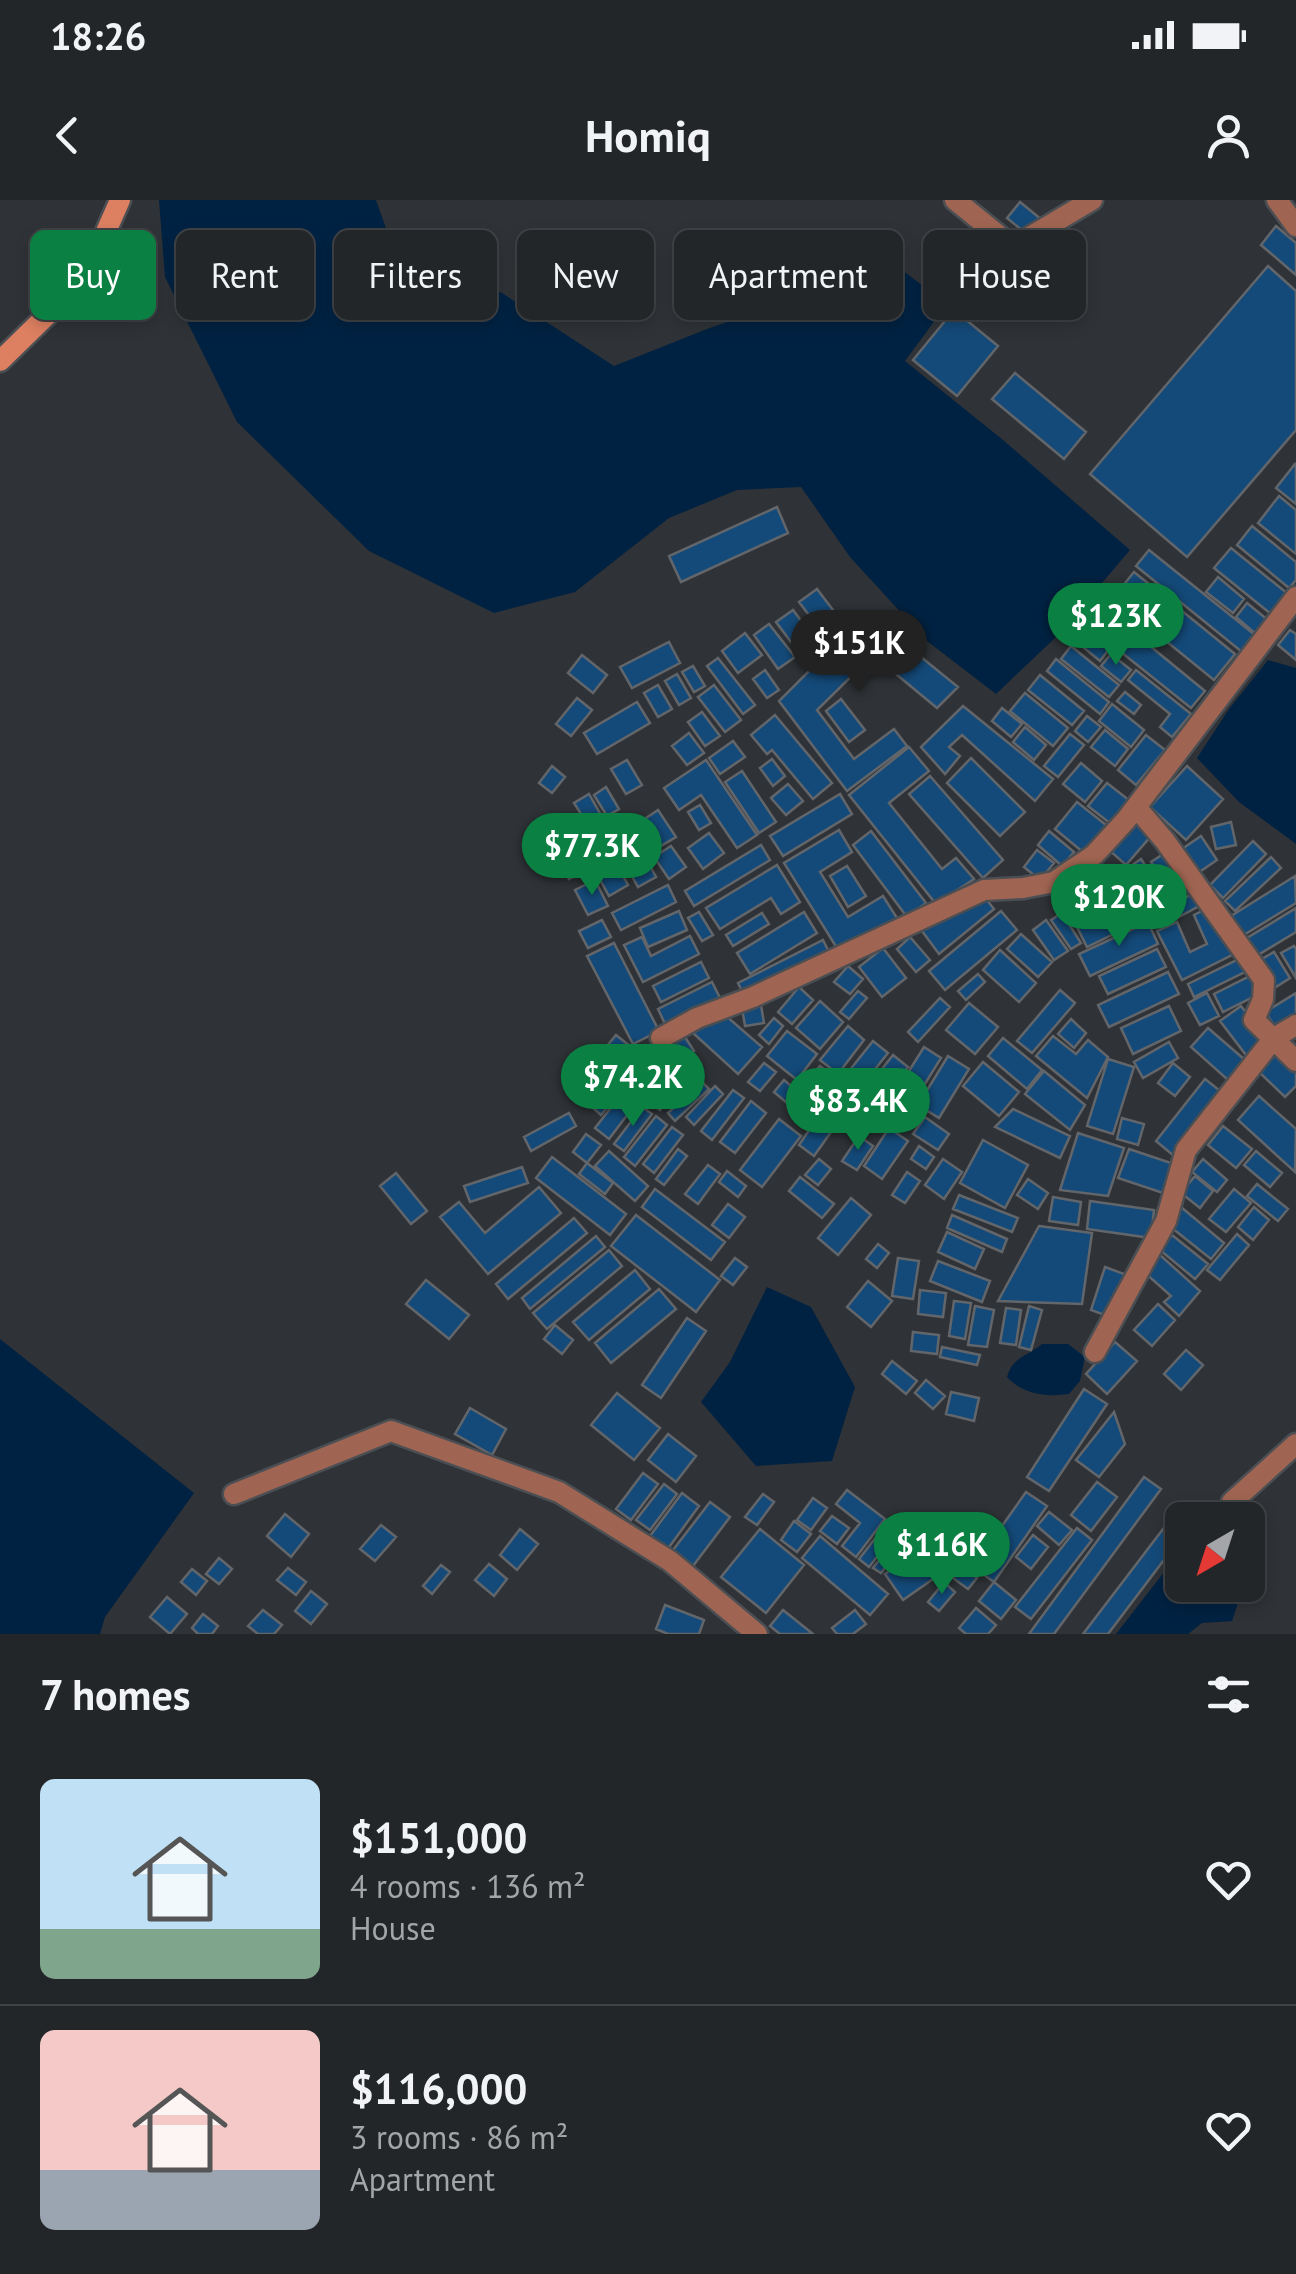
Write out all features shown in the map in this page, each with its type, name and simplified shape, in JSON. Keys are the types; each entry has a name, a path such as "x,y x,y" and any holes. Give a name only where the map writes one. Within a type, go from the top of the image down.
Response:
{"street":[{"path":"0,361 86,277 120,200"},
{"path":"954,200 1014,247 1092,200"},
{"path":"1278,200 1296,226"},
{"path":"661,1038 697,1018 753,998 984,890 1054,882 1094,854 1136,807 1296,597"},
{"path":"1136,807 1165,841 1264,980 1263,999 1254,1020 1296,1061"},
{"path":"1095,1352 1166,1221 1186,1150 1274,1038 1296,1025"},
{"path":"234,1494 391,1431 559,1492 670,1562 757,1634"},
{"path":"1232,1502 1296,1444"}],"water":[{"path":"159,200 376,200 387,230 334,230 334,320 497,320 497,291 517,303 517,320 543,320 614,366 733,320 903,320 903,271 923,286 923,320 935,320 905,361 1130,550 1056,637 996,694 927,641 850,557 801,487 737,490 669,518 575,592 494,613 369,551 237,422 186,320 314,320 314,230 176,230 176,299 165,277"},
{"path":"1268,660 1296,668 1296,844 1239,802 1197,758"},
{"path":"767,1287 811,1307 855,1387 832,1461 756,1466 701,1402 730,1362"},
{"path":"0,1339 194,1493 105,1617 100,1634 0,1634"},
{"path":"1042,1344 1068,1344 1085,1357 1080,1381 1069,1394 1035,1393 1020,1388 1007,1377 1017,1361"},
{"path":"1165,1571 1165,1602 1238,1602 1232,1621 1202,1623 1188,1634 1116,1634"}],"building":[{"path":"1020,202 1042,220 1034,230 1022,230 1007,218"},
{"path":"1276,226 1296,243 1296,275 1261,245"},
{"path":"1268,266 1296,291 1296,430 1187,557 1090,474"},
{"path":"946,320 966,320 998,346 957,396 913,360"},
{"path":"1015,373 1086,432 1064,459 992,399"},
{"path":"1296,465 1296,504 1276,488"},
{"path":"1279,496 1296,510 1296,554 1258,523"},
{"path":"777,507 788,533 681,582 669,556"},
{"path":"1252,526 1296,562 1296,580 1289,588 1237,545"},
{"path":"1231,548 1288,594 1271,614 1214,568"},
{"path":"1149,550 1255,635 1242,652 1136,566"},
{"path":"1134,572 1235,654 1214,680 1113,598"},
{"path":"1218,577 1244,599 1233,613 1206,592"},
{"path":"817,589 846,627 828,640 799,602"},
{"path":"1247,603 1269,621 1257,635 1236,617"},
{"path":"793,610 823,650 806,662 776,622"},
{"path":"1106,610 1205,691 1191,708 1091,628"},
{"path":"867,613 958,687 937,708 873,655 817,710 854,759 894,729 907,746 847,791 779,701"},
{"path":"769,624 795,657 778,669 754,635"},
{"path":"1290,630 1296,634 1296,660 1278,645"},
{"path":"745,633 762,655 738,673 722,651"},
{"path":"1093,635 1110,648 1100,661 1083,647"},
{"path":"669,642 680,663 632,688 620,667"},
{"path":"1071,646 1119,685 1109,697 1061,659"},
{"path":"1111,654 1131,670 1121,682 1101,666"},
{"path":"582,655 607,675 593,693 568,673"},
{"path":"718,658 755,705 743,714 707,666"},
{"path":"1056,659 1109,702 1100,714 1047,671"},
{"path":"693,666 705,686 694,692 682,672"},
{"path":"765,670 779,690 767,698 753,679"},
{"path":"1136,670 1191,714 1172,737 1160,727 1170,714 1128,680"},
{"path":"677,674 691,698 679,705 665,681"},
{"path":"1040,675 1084,711 1072,725 1028,690"},
{"path":"658,685 672,709 658,717 644,693"},
{"path":"714,685 741,720 725,732 698,697"},
{"path":"1125,692 1141,705 1134,714 1117,701"},
{"path":"1025,693 1068,728 1053,746 1010,711"},
{"path":"577,698 592,710 571,736 556,724"},
{"path":"841,699 865,730 849,742 826,711"},
{"path":"637,702 650,723 597,754 584,733"},
{"path":"1112,704 1144,730 1131,747 1099,721"},
{"path":"963,706 1053,779 1035,801 962,735 949,747 960,756 945,774 921,747"},
{"path":"1002,708 1022,724 1011,737 992,721"},
{"path":"702,712 720,736 705,746 688,722"},
{"path":"775,715 832,783 813,799 772,750 767,754 751,735"},
{"path":"1087,716 1101,727 1088,742 1075,731"},
{"path":"1025,727 1046,745 1034,760 1013,742"},
{"path":"1105,730 1128,749 1115,766 1091,747"},
{"path":"689,733 704,753 687,765 672,746"},
{"path":"1070,734 1084,745 1058,777 1044,766"},
{"path":"1146,735 1165,750 1136,785 1118,770"},
{"path":"733,741 745,757 720,774 709,758"},
{"path":"909,747 929,771 889,803 942,869 956,858 974,879 936,904 849,795"},
{"path":"971,758 1025,812 1000,836 947,783"},
{"path":"772,759 785,776 773,786 760,768"},
{"path":"627,760 642,785 626,794 611,769"},
{"path":"706,760 757,835 737,848 701,795 679,810 664,788"},
{"path":"1081,763 1102,781 1085,802 1063,784"},
{"path":"552,766 565,777 552,793 539,783"},
{"path":"1187,766 1223,799 1186,840 1150,807"},
{"path":"742,771 776,822 759,833 725,782"},
{"path":"930,776 1003,860 983,878 909,794"},
{"path":"1107,783 1130,801 1111,824 1088,806"},
{"path":"788,784 803,801 786,815 771,798"},
{"path":"606,787 619,809 607,816 594,795"},
{"path":"589,794 602,817 588,825 574,803"},
{"path":"840,794 852,814 783,856 770,836"},
{"path":"1077,802 1106,825 1084,853 1055,829"},
{"path":"700,805 711,823 699,830 688,812"},
{"path":"658,810 676,837 654,850 637,824"},
{"path":"1134,821 1151,836 1126,865 1109,850"},
{"path":"1231,822 1236,845 1216,849 1211,827"},
{"path":"627,824 656,877 638,887 609,835"},
{"path":"839,830 852,852 820,872 848,917 883,896 897,918 840,953 784,863"},
{"path":"871,831 926,903 907,917 853,845"},
{"path":"1049,831 1074,852 1062,866 1038,845"},
{"path":"709,833 724,853 703,869 688,848"},
{"path":"1201,836 1217,860 1195,875 1179,851"},
{"path":"602,837 628,885 609,896 582,847"},
{"path":"1253,841 1266,854 1223,898 1210,885"},
{"path":"572,842 586,870 569,879 555,850"},
{"path":"761,845 770,860 694,906 685,891"},
{"path":"671,846 686,867 669,879 654,857"},
{"path":"1037,850 1054,863 1040,880 1024,867"},
{"path":"1168,851 1189,887 1173,897 1151,862"},
{"path":"1271,857 1281,868 1235,911 1225,901"},
{"path":"1141,859 1164,895 1148,906 1125,870"},
{"path":"777,865 800,902 781,914 771,898 720,929 706,908"},
{"path":"847,866 866,896 848,907 830,876"},
{"path":"1295,876 1296,903 1242,936 1231,916"},
{"path":"595,880 608,906 588,915 575,890"},
{"path":"668,885 676,902 621,930 612,913"},
{"path":"1194,893 1201,905 1162,926 1155,914"},
{"path":"983,895 994,909 939,954 919,927"},
{"path":"1133,899 1144,919 1087,947 1069,911 1084,904 1092,919"},
{"path":"1296,908 1296,932 1258,955 1247,938"},
{"path":"1206,909 1236,953 1182,980 1157,931 1177,922 1190,952 1207,944 1194,915"},
{"path":"679,911 687,930 648,947 640,928"},
{"path":"1001,911 1017,930 945,990 929,971"},
{"path":"699,912 713,935 702,941 688,918"},
{"path":"804,912 817,933 750,974 737,953"},
{"path":"762,913 769,924 733,946 726,935"},
{"path":"1062,913 1081,943 1071,949 1051,920"},
{"path":"602,920 611,937 588,948 579,931"},
{"path":"1046,920 1068,951 1054,960 1033,930"},
{"path":"1148,922 1158,944 1090,976 1079,954"},
{"path":"1021,934 1052,962 1038,977 1007,949"},
{"path":"690,936 699,954 643,982 624,945 642,937 651,956"},
{"path":"910,937 930,960 916,972 897,949"},
{"path":"823,940 830,954 745,997 738,983"},
{"path":"614,943 659,1031 633,1044 587,956"},
{"path":"1294,946 1296,949 1296,978 1281,953"},
{"path":"883,948 906,978 882,997 859,967"},
{"path":"1157,949 1166,967 1108,994 1099,976"},
{"path":"1000,950 1036,983 1019,1002 983,970"},
{"path":"1274,952 1290,978 1276,987 1260,960"},
{"path":"1239,959 1245,972 1194,997 1188,984"},
{"path":"701,962 709,978 661,1002 653,986"},
{"path":"848,966 863,979 850,994 834,982"},
{"path":"1168,972 1179,994 1109,1027 1098,1005"},
{"path":"978,974 985,982 966,1000 958,991"},
{"path":"1252,975 1261,993 1223,1012 1214,994"},
{"path":"712,982 721,1000 666,1026 658,1009"},
{"path":"799,987 813,1000 792,1024 778,1012"},
{"path":"1060,990 1075,1003 1032,1053 1017,1041"},
{"path":"858,991 867,998 849,1019 840,1012"},
{"path":"1207,993 1219,1016 1200,1025 1188,1003"},
{"path":"1296,993 1296,1020 1278,1031 1265,1012"},
{"path":"940,998 950,1007 918,1042 908,1032"},
{"path":"820,1001 843,1022 820,1049 796,1028"},
{"path":"969,1003 998,1027 975,1054 946,1030"},
{"path":"761,1005 764,1023 745,1026 742,1008"},
{"path":"1169,1006 1181,1031 1133,1054 1121,1028"},
{"path":"1241,1006 1264,1036 1249,1059 1220,1021"},
{"path":"725,1015 762,1047 738,1074 693,1033"},
{"path":"774,1018 783,1026 769,1044 759,1035"},
{"path":"1071,1019 1086,1033 1074,1048 1058,1034"},
{"path":"848,1026 864,1040 838,1074 820,1060"},
{"path":"1208,1028 1245,1060 1228,1080 1191,1047"},
{"path":"787,1031 817,1054 797,1080 767,1056"},
{"path":"683,1034 694,1051 652,1078 641,1061"},
{"path":"616,1035 635,1050 612,1079 593,1063"},
{"path":"1053,1036 1076,1054 1088,1040 1108,1057 1087,1098 1036,1056"},
{"path":"1003,1038 1042,1070 1027,1089 988,1056"},
{"path":"873,1041 888,1053 860,1088 845,1076"},
{"path":"1169,1042 1178,1058 1143,1078 1134,1062"},
{"path":"924,1047 941,1058 910,1108 915,1111 910,1120 887,1106"},
{"path":"1275,1052 1296,1072 1296,1086 1285,1097 1258,1071"},
{"path":"893,1055 908,1067 882,1100 867,1088"},
{"path":"948,1056 969,1069 939,1118 918,1105"},
{"path":"1108,1059 1134,1067 1113,1134 1087,1126"},
{"path":"983,1062 1019,1092 999,1116 963,1086"},
{"path":"764,1063 776,1072 760,1091 748,1082"},
{"path":"1173,1063 1190,1077 1175,1096 1158,1083"},
{"path":"820,1066 838,1081 806,1119 774,1092 784,1080 797,1091"},
{"path":"693,1067 701,1076 677,1098 670,1089"},
{"path":"592,1069 605,1079 588,1099 576,1089"},
{"path":"1044,1071 1085,1105 1070,1130 1025,1094"},
{"path":"617,1074 628,1082 601,1115 591,1106"},
{"path":"641,1078 668,1099 660,1110 632,1089"},
{"path":"1205,1079 1224,1094 1174,1156 1156,1141"},
{"path":"701,1081 709,1089 675,1121 668,1113"},
{"path":"842,1082 879,1108 867,1125 846,1111 814,1156 799,1145"},
{"path":"715,1086 723,1094 694,1125 686,1117"},
{"path":"733,1090 744,1098 712,1140 701,1131"},
{"path":"621,1095 634,1106 609,1139 595,1128"},
{"path":"1259,1096 1296,1129 1295,1172 1238,1120"},
{"path":"751,1101 766,1113 735,1153 720,1142"},
{"path":"642,1107 652,1114 624,1151 614,1144"},
{"path":"1013,1109 1070,1136 1060,1158 995,1127"},
{"path":"569,1113 576,1126 531,1151 524,1137"},
{"path":"656,1116 667,1125 635,1166 624,1157"},
{"path":"925,1117 949,1134 938,1150 913,1134"},
{"path":"1122,1118 1144,1124 1138,1145 1117,1139"},
{"path":"779,1119 801,1136 762,1187 740,1170"},
{"path":"1223,1126 1252,1149 1236,1168 1208,1145"},
{"path":"672,1127 683,1135 654,1173 643,1164"},
{"path":"889,1128 908,1141 882,1179 864,1166"},
{"path":"1078,1133 1124,1148 1108,1196 1060,1190"},
{"path":"586,1134 601,1145 587,1163 573,1152"},
{"path":"859,1136 873,1146 857,1170 842,1161"},
{"path":"983,1140 1028,1165 1005,1208 960,1183"},
{"path":"919,1146 934,1157 926,1169 911,1159"},
{"path":"678,1149 687,1156 664,1185 656,1179"},
{"path":"1129,1149 1177,1165 1166,1194 1118,1178"},
{"path":"609,1151 648,1186 635,1201 595,1166"},
{"path":"1256,1151 1282,1173 1270,1187 1244,1165"},
{"path":"552,1157 626,1214 610,1235 536,1178"},
{"path":"819,1159 831,1169 818,1185 805,1175"},
{"path":"943,1159 962,1172 944,1199 925,1185"},
{"path":"1203,1159 1227,1180 1217,1192 1192,1172"},
{"path":"587,1163 613,1183 605,1194 579,1174"},
{"path":"708,1165 720,1174 698,1204 685,1194"},
{"path":"522,1167 528,1183 470,1202 464,1186"},
{"path":"727,1171 746,1186 738,1197 719,1182"},
{"path":"907,1172 920,1181 905,1203 892,1195"},
{"path":"396,1173 427,1211 411,1224 380,1186"},
{"path":"1195,1176 1213,1191 1200,1208 1181,1193"},
{"path":"800,1177 834,1204 822,1218 789,1191"},
{"path":"1028,1179 1048,1193 1038,1209 1017,1195"},
{"path":"1257,1184 1288,1209 1278,1221 1247,1196"},
{"path":"539,1187 561,1213 488,1274 440,1217 459,1202 485,1233"},
{"path":"655,1189 725,1242 711,1260 642,1207"},
{"path":"1234,1189 1251,1203 1226,1232 1209,1219"},
{"path":"959,1195 1018,1218 1012,1232 953,1209"},
{"path":"1053,1197 1081,1202 1078,1225 1049,1221"},
{"path":"851,1198 871,1215 838,1255 818,1238"},
{"path":"1090,1201 1154,1210 1151,1238 1087,1229"},
{"path":"728,1204 745,1217 729,1238 712,1225"},
{"path":"1181,1207 1224,1243 1211,1259 1167,1224"},
{"path":"1254,1207 1269,1220 1253,1240 1238,1227"},
{"path":"636,1215 720,1280 696,1312 611,1246"},
{"path":"952,1215 1007,1239 1002,1252 947,1228"},
{"path":"574,1218 587,1233 508,1299 496,1284"},
{"path":"1039,1226 1092,1233 1082,1304 998,1301"},
{"path":"947,1232 984,1249 975,1269 938,1252"},
{"path":"1237,1234 1249,1245 1220,1280 1207,1270"},
{"path":"1172,1235 1208,1264 1195,1279 1160,1250"},
{"path":"596,1236 605,1247 530,1309 522,1298"},
{"path":"878,1244 889,1253 877,1268 866,1259"},
{"path":"609,1250 622,1266 547,1329 533,1313"},
{"path":"1160,1255 1200,1291 1179,1316 1164,1302 1171,1296 1144,1272"},
{"path":"735,1258 747,1267 733,1285 721,1276"},
{"path":"898,1258 919,1261 913,1299 892,1296"},
{"path":"938,1261 990,1281 982,1302 930,1281"},
{"path":"1105,1267 1124,1274 1110,1317 1091,1310"},
{"path":"635,1270 650,1289 589,1340 573,1322"},
{"path":"426,1280 469,1315 449,1339 406,1304"},
{"path":"868,1281 892,1301 871,1327 847,1307"},
{"path":"659,1289 676,1309 611,1363 595,1343"},
{"path":"920,1290 946,1293 943,1317 918,1314"},
{"path":"954,1301 971,1303 965,1339 949,1336"},
{"path":"1158,1304 1175,1320 1152,1346 1134,1330"},
{"path":"975,1306 994,1310 987,1347 968,1345"},
{"path":"1029,1306 1042,1310 1031,1350 1019,1347"},
{"path":"1006,1308 1021,1310 1016,1345 1000,1343"},
{"path":"687,1318 706,1331 661,1398 642,1385"},
{"path":"555,1325 573,1340 562,1354 544,1339"},
{"path":"913,1332 939,1335 937,1354 911,1351"},
{"path":"1115,1342 1137,1361 1107,1394 1086,1374"},
{"path":"942,1347 980,1355 977,1365 940,1357"},
{"path":"1186,1350 1203,1365 1181,1390 1164,1374"},
{"path":"892,1361 917,1381 906,1394 882,1374"},
{"path":"926,1380 945,1396 933,1409 915,1393"},
{"path":"1084,1389 1107,1404 1049,1491 1027,1477"},
{"path":"951,1392 979,1398 974,1421 946,1414"},
{"path":"617,1393 660,1428 634,1460 591,1425"},
{"path":"470,1408 506,1429 492,1455 455,1434"},
{"path":"1114,1412 1125,1444 1099,1477 1076,1460"},
{"path":"668,1434 696,1456 676,1482 648,1460"},
{"path":"643,1473 658,1484 631,1520 616,1509"},
{"path":"1144,1477 1161,1489 1054,1634 1029,1634"},
{"path":"1097,1482 1117,1497 1091,1531 1071,1515"},
{"path":"664,1484 677,1494 650,1530 636,1520"},
{"path":"847,1490 885,1519 856,1557 842,1546 860,1523 836,1504"},
{"path":"1026,1492 1047,1506 994,1582 973,1567"},
{"path":"682,1493 699,1506 667,1550 650,1536"},
{"path":"763,1494 774,1502 757,1525 745,1517"},
{"path":"813,1498 827,1508 811,1530 797,1520"},
{"path":"710,1502 730,1517 693,1566 673,1550"},
{"path":"1049,1512 1072,1530 1059,1545 1037,1526"},
{"path":"285,1514 309,1534 291,1557 267,1536"},
{"path":"832,1516 849,1528 837,1544 820,1531"},
{"path":"794,1521 811,1534 797,1552 781,1540"},
{"path":"381,1525 396,1537 375,1561 360,1549"},
{"path":"885,1526 895,1534 869,1567 859,1559"},
{"path":"1165,1526 1165,1559 1108,1634 1083,1634"},
{"path":"1077,1528 1092,1540 1031,1619 1015,1607"},
{"path":"520,1529 538,1544 517,1570 500,1555"},
{"path":"760,1529 804,1565 766,1613 721,1577"},
{"path":"948,1530 966,1556 903,1600 885,1574"},
{"path":"899,1535 906,1541 881,1573 873,1568"},
{"path":"1033,1535 1048,1547 1031,1569 1016,1557"},
{"path":"820,1536 888,1594 870,1615 802,1558"},
{"path":"219,1558 232,1569 219,1584 206,1574"},
{"path":"489,1564 507,1579 494,1596 475,1580"},
{"path":"441,1565 450,1572 432,1594 423,1586"},
{"path":"962,1566 977,1578 968,1589 953,1578"},
{"path":"288,1568 306,1582 296,1595 277,1580"},
{"path":"192,1569 207,1581 196,1595 181,1582"},
{"path":"944,1582 955,1592 939,1611 928,1602"},
{"path":"994,1582 1016,1600 1001,1619 979,1601"},
{"path":"311,1591 327,1604 311,1624 295,1611"},
{"path":"167,1597 187,1614 170,1634 150,1617"},
{"path":"665,1605 704,1620 699,1634 668,1634 656,1629"},
{"path":"976,1608 996,1625 988,1634 966,1634 959,1628"},
{"path":"263,1610 282,1625 274,1634 258,1634 248,1626"},
{"path":"783,1610 813,1634 780,1634 770,1626"},
{"path":"855,1610 866,1624 853,1634 837,1634 832,1628"},
{"path":"203,1614 218,1626 212,1634 198,1634 192,1628"}]}
